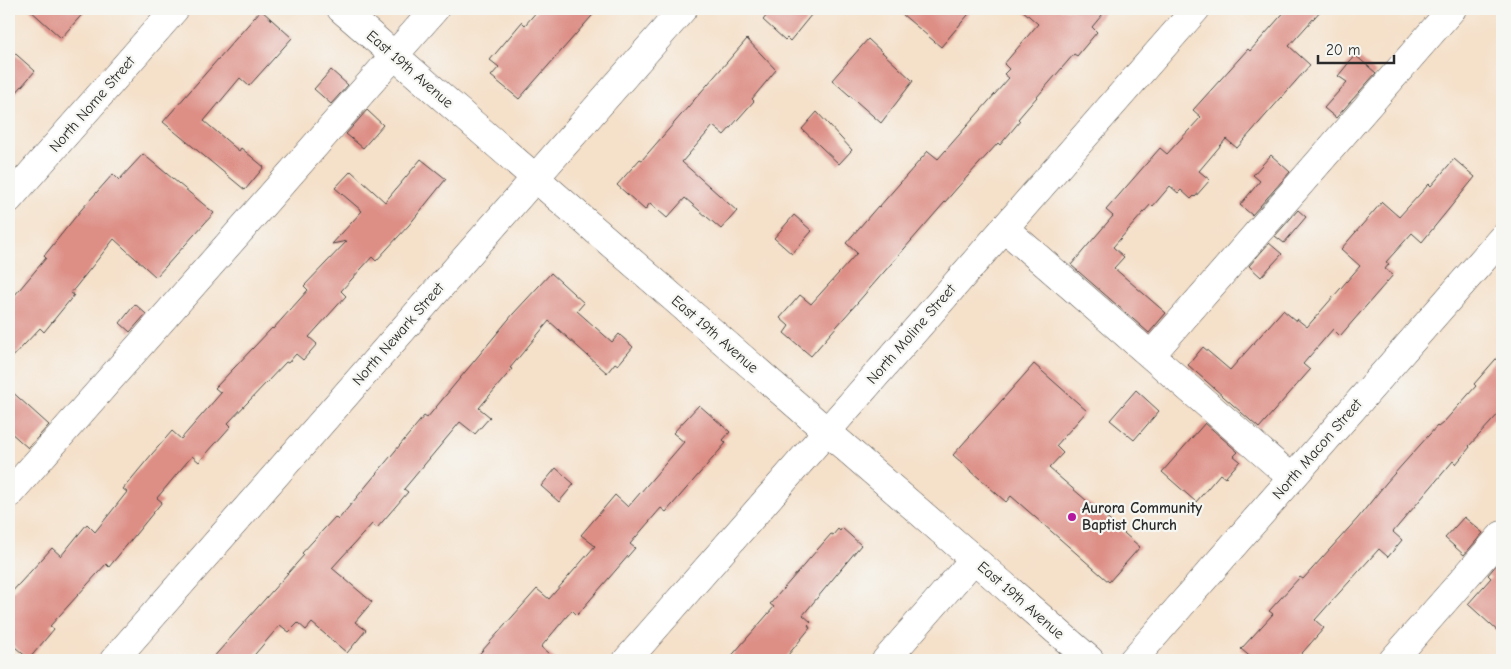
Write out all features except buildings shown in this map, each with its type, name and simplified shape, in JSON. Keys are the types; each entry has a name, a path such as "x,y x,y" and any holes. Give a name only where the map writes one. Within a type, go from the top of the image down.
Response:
{"street":[{"name":"North Nome Street","path":"9,199 175,9"},
{"name":"East 19th Avenue","path":"341,9 1090,660"},
{"path":"9,494 435,9"},
{"name":"North Newark Street","path":"114,660 683,9"},
{"name":"North Moline Street","path":"627,660 1196,9"},
{"path":"1151,356 1452,9"},
{"path":"1004,228 1292,478"},
{"name":"North Macon Street","path":"1133,660 1502,238"},
{"path":"1393,660 1502,535"},
{"path":"886,660 974,559"}],"place":[{"name":"Aurora Community Baptist Church","path":"1072,517"}]}
